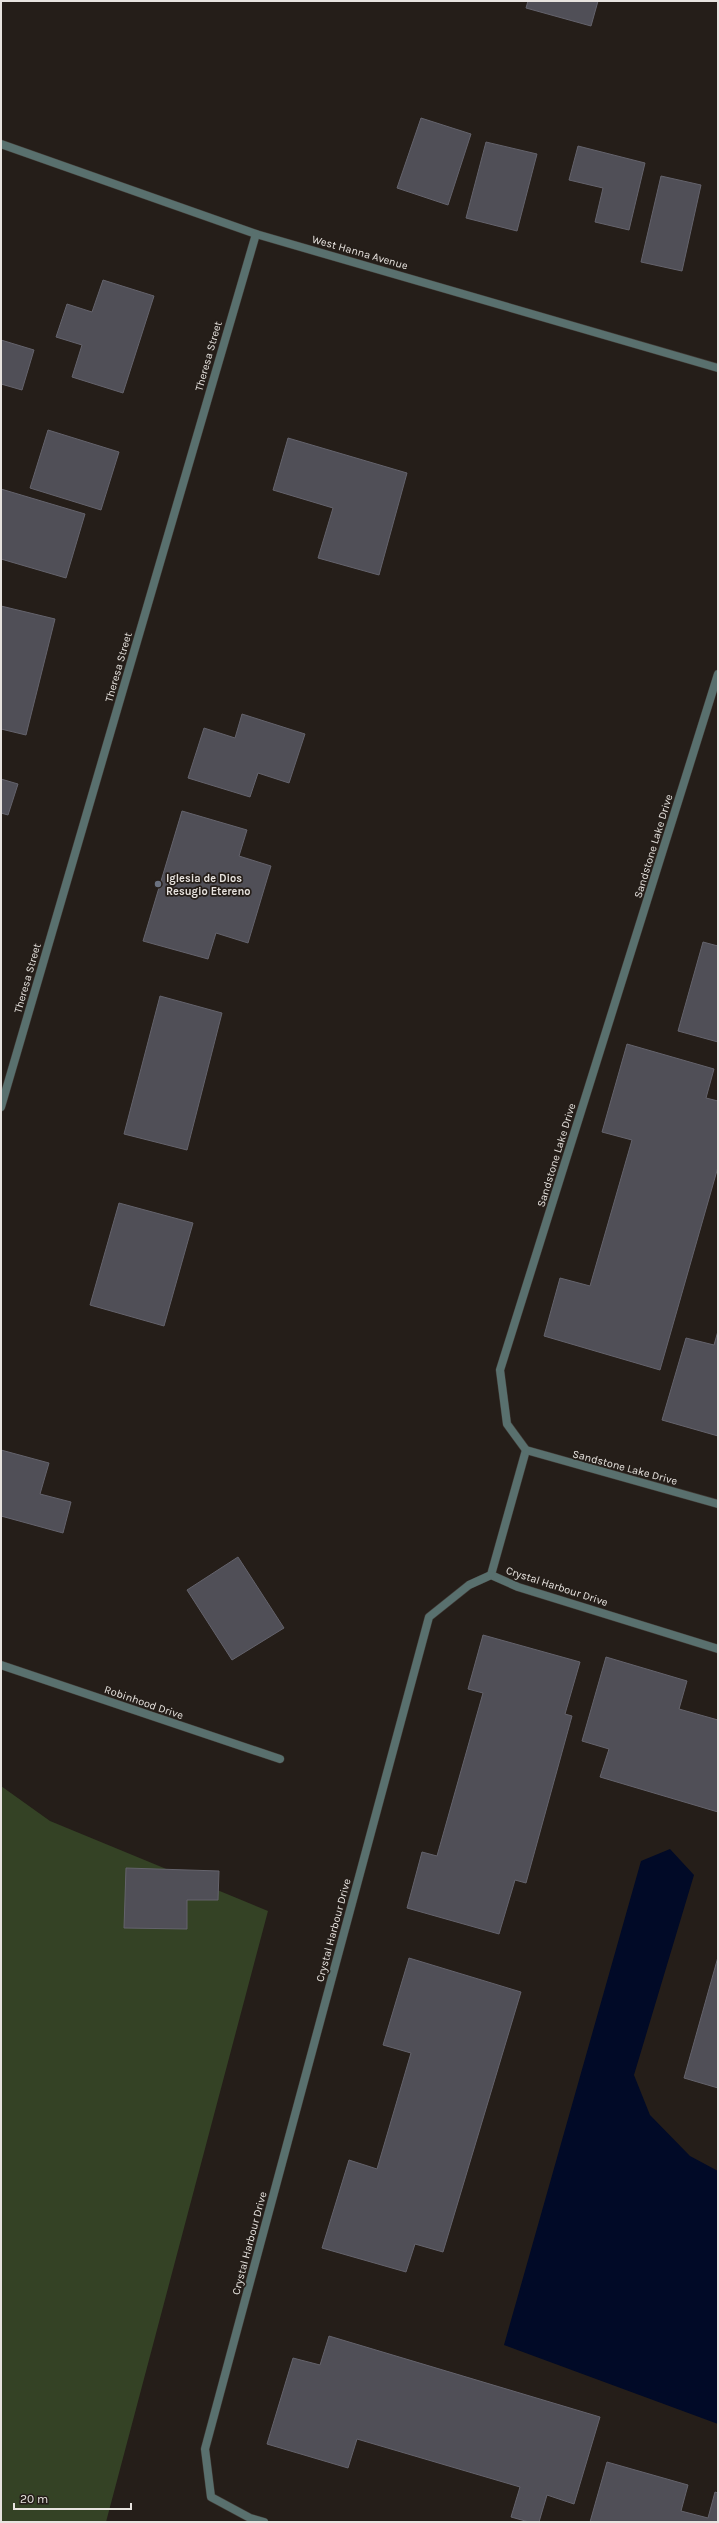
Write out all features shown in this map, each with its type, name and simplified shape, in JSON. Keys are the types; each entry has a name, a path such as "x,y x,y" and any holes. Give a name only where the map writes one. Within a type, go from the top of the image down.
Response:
{"street":[{"name":"West Hanna Avenue","path":"1,144 256,234 718,368"},
{"name":"Theresa Street","path":"1,1107 256,234"},
{"name":"Sandstone Lake Drive","path":"718,674 500,1370 507,1424 526,1450 718,1504"},
{"path":"491,1575 526,1450"},
{"name":"Crystal Harbour Drive","path":"264,2522 250,2518 211,2497 205,2449 430,1618 469,1585 491,1575 518,1587 718,1648"},
{"name":"Robinhood Drive","path":"1,1665 280,1759"}],"green space":[{"path":"1,1786 50,1821 268,1911 106,2522 1,2522"}],"water":[{"path":"670,1849 694,1875 634,2075 650,2115 690,2156 718,2171 718,2424 504,2345 641,1861"}],"building":[{"path":"528,1 598,1 591,26 526,8"},
{"path":"421,118 471,134 448,205 397,188"},
{"path":"486,142 537,154 517,231 466,218"},
{"path":"578,146 645,163 629,230 595,222 603,188 569,180"},
{"path":"661,176 701,185 682,271 641,262"},
{"path":"103,280 154,296 123,393 72,377 82,345 56,337 67,304 92,312"},
{"path":"1,340 34,350 22,390 1,384"},
{"path":"48,430 119,452 101,510 30,488"},
{"path":"288,438 407,473 379,575 318,558 333,508 273,490"},
{"path":"1,489 85,514 66,578 1,559"},
{"path":"1,606 55,619 26,735 1,729"},
{"path":"242,714 305,734 289,783 258,773 250,797 188,778 204,728 235,738"},
{"path":"1,779 18,784 8,815 1,813"},
{"path":"182,811 247,830 239,856 271,866 248,943 216,933 208,959 143,941"},
{"path":"703,942 718,946 718,1042 678,1031"},
{"path":"160,996 222,1013 187,1150 124,1134"},
{"path":"627,1044 714,1069 706,1098 718,1101 718,1167 660,1370 544,1336 560,1278 590,1286 632,1140 602,1132"},
{"path":"119,1203 193,1223 164,1326 90,1305"},
{"path":"718,1331 718,1436 662,1420 686,1338 714,1345"},
{"path":"1,1450 49,1463 40,1494 71,1502 63,1533 1,1516"},
{"path":"238,1557 284,1628 232,1660 187,1590"},
{"path":"483,1635 580,1662 565,1714 572,1716 526,1883 515,1880 499,1934 407,1908 422,1852 437,1856 483,1693 468,1689"},
{"path":"606,1657 687,1681 679,1709 718,1720 718,1812 600,1777 609,1749 582,1741"},
{"path":"126,1868 219,1871 218,1900 187,1900 187,1929 124,1928"},
{"path":"718,1957 718,2088 684,2078"},
{"path":"409,1958 521,1992 443,2252 415,2244 406,2272 322,2248 349,2160 377,2169 411,2053 383,2045"},
{"path":"329,2336 600,2417 574,2504 547,2495 539,2522 529,2522 511,2517 520,2487 357,2439 348,2468 267,2444 293,2358 320,2365"},
{"path":"607,2462 688,2485 681,2511 708,2518 715,2492 718,2493 718,2522 590,2522"}],"place":[{"name":"Iglesia de Dios Resugio Etereno","path":"158,884"}]}
